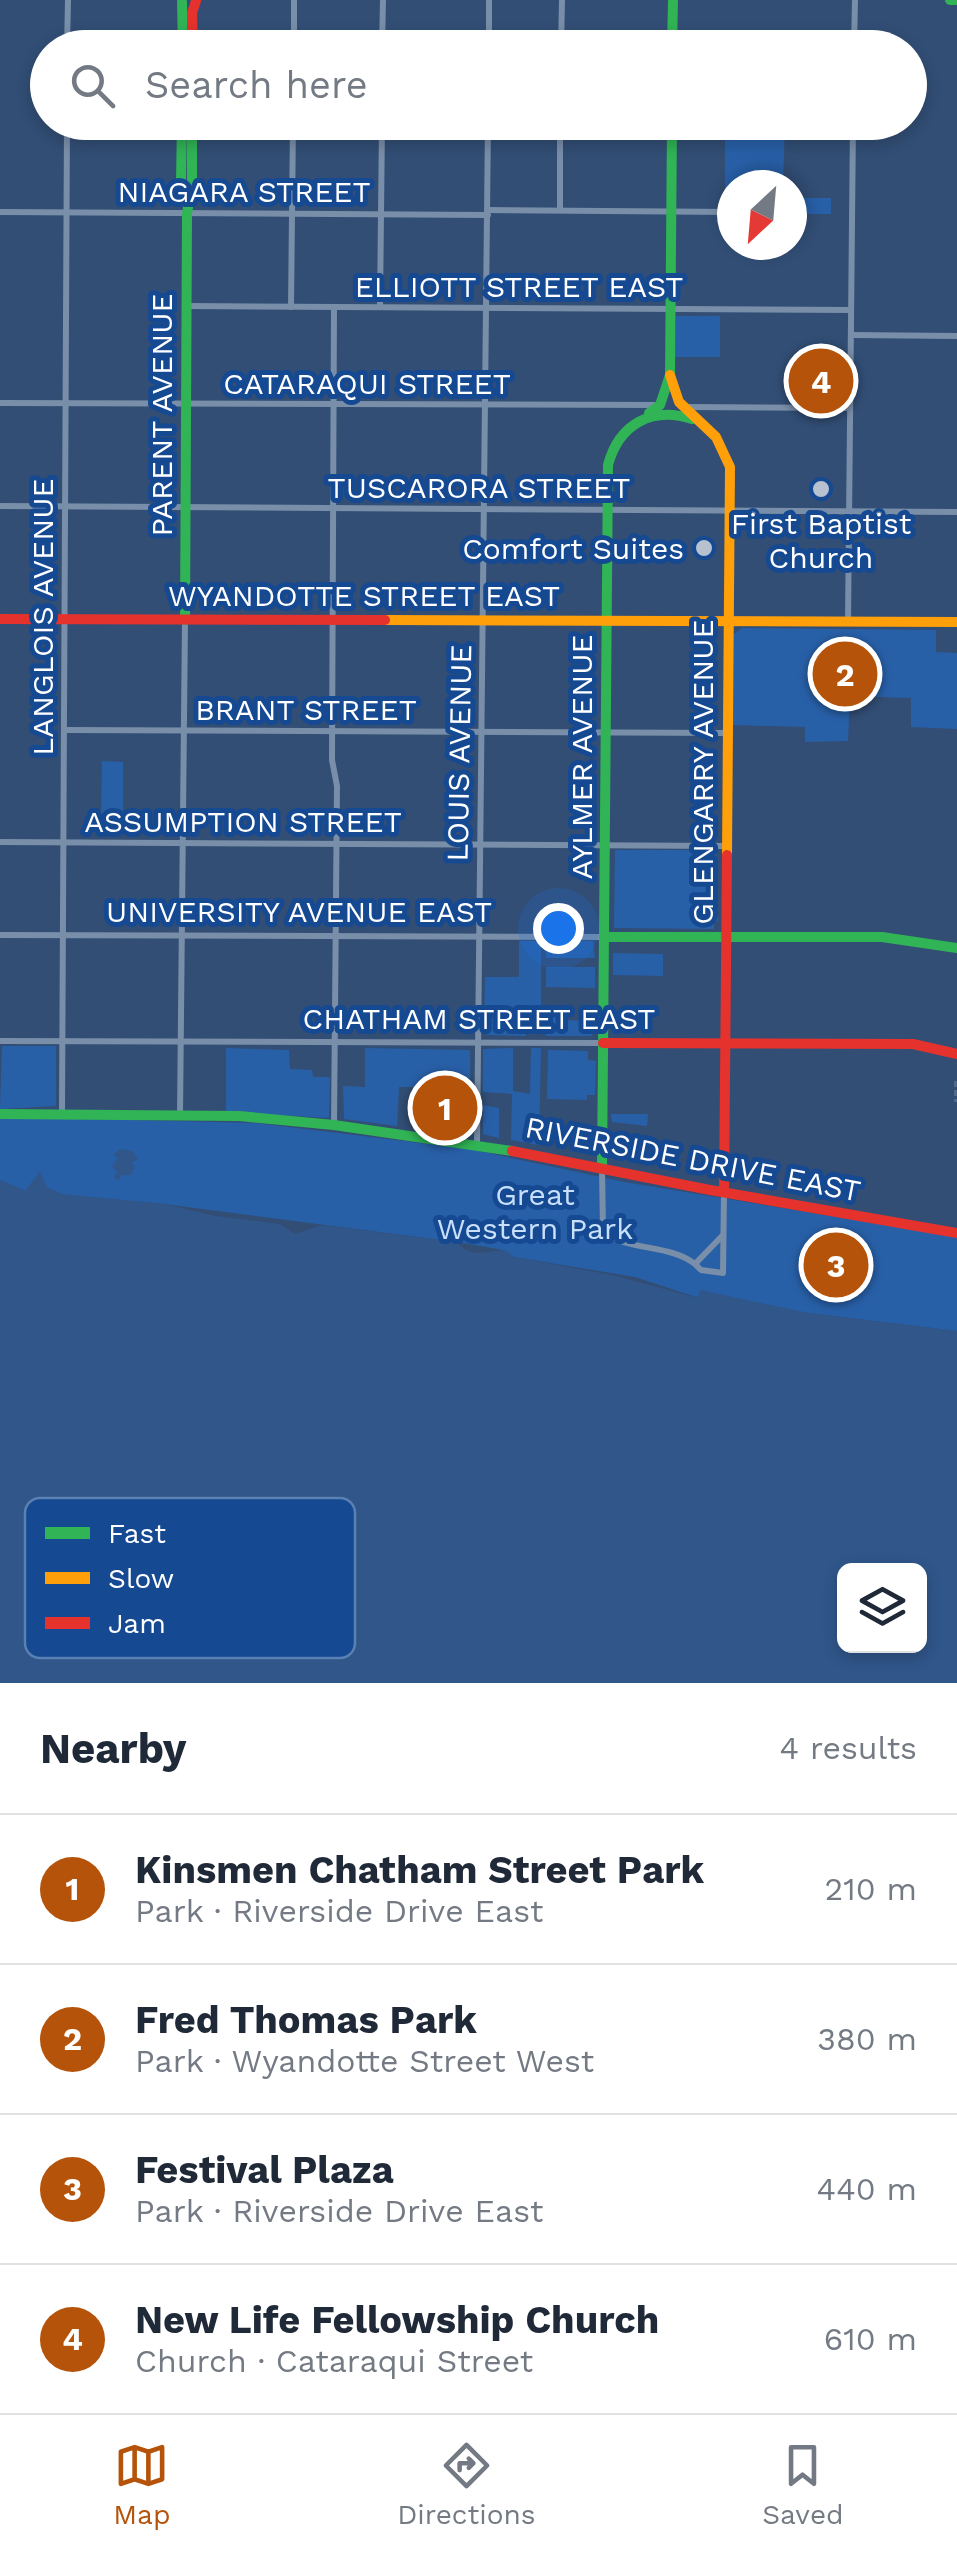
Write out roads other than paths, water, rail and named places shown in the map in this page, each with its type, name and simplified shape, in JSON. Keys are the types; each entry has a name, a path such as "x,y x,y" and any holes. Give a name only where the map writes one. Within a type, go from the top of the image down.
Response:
{"main road":[{"path":"182,30 181,1 189,4 196,0"},
{"path":"192,30 196,0"},
{"path":"672,30 673,0"},
{"name":"PARENT AVENUE","path":"185,620 187,196 192,182 188,140"},
{"path":"638,420 660,405 670,374 672,140"},
{"name":"GLENGARRY AVENUE","path":"670,374 683,407 716,437 727,456 724,1192"},
{"path":"638,420 671,412 698,422"},
{"name":"AYLMER AVENUE","path":"602,1169 608,510 611,452 620,435 638,420"},
{"name":"WYANDOTTE STREET EAST","path":"0,619 957,622"},
{"name":"UNIVERSITY AVENUE EAST","path":"604,938 882,938 957,948"},
{"name":"CHATHAM STREET EAST","path":"603,1044 913,1044 957,1054"},
{"name":"RIVERSIDE DRIVE EAST","path":"0,1114 180,1114 334,1126 477,1144 957,1233"}],"street":[{"path":"67,30 68,0"},
{"path":"294,0 294,30"},
{"path":"382,30 383,0"},
{"path":"489,30 490,0"},
{"path":"561,30 562,0"},
{"path":"854,30 855,0"},
{"name":"LANGLOIS AVENUE","path":"62,1112 67,140"},
{"path":"291,307 293,140"},
{"path":"380,307 382,140"},
{"name":"LOUIS AVENUE","path":"477,1144 488,140"},
{"path":"560,140 560,210"},
{"path":"848,622 853,140"},
{"name":"NIAGARA STREET","path":"0,212 717,212"},
{"name":"ELLIOTT STREET EAST","path":"186,306 851,310"},
{"path":"334,307 334,1126"},
{"path":"851,336 957,336"},
{"name":"CATARAQUI STREET","path":"0,403 660,405"},
{"path":"614,406 638,420"},
{"path":"683,407 850,408"},
{"name":"TUSCARORA STREET","path":"0,506 957,512"},
{"name":"PARENT AVENUE","path":"180,1114 185,620"},
{"name":"BRANT STREET","path":"64,730 727,733"},
{"name":"ASSUMPTION STREET","path":"0,842 726,846"},
{"name":"UNIVERSITY AVENUE EAST","path":"0,935 604,938"},
{"name":"CHATHAM STREET EAST","path":"0,1041 603,1044"},
{"path":"602,1169 603,1230 612,1239 680,1252 702,1270 724,1273 724,1192"},
{"path":"695,1264 723,1235"}],"tunnel":[{"path":"957,1081 957,1102"}],"place":[{"name":"New Life Fellowship Church","path":"821,381"},
{"name":"First Baptist Church","path":"821,489"},
{"name":"Comfort Suites","path":"704,548"},
{"name":"Fred Thomas Park","path":"845,674"},
{"name":"Kinsmen Chatham Street Park","path":"445,1108"},
{"name":"Festival Plaza","path":"836,1265"}],"park label":[{"name":"Great Western Park","path":"535,1211"}]}
